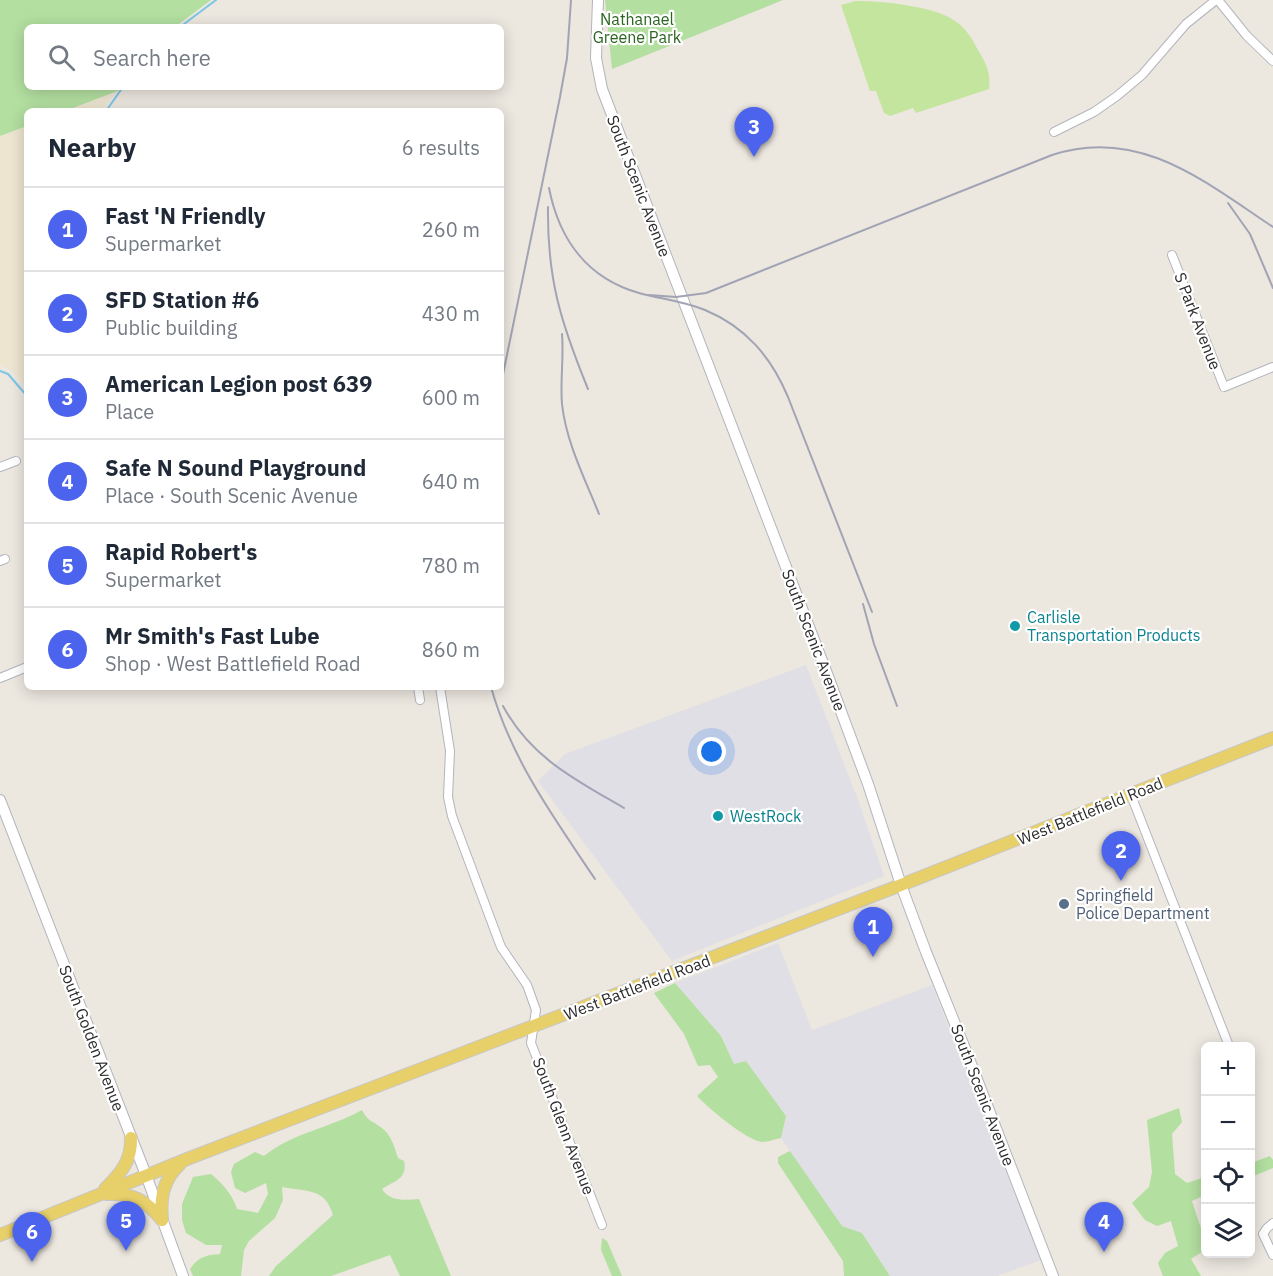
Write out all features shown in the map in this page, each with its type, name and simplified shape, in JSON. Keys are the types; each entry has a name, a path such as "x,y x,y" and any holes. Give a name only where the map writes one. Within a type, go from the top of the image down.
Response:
{"main road":[{"name":"South Scenic Avenue","path":"598,0 596,58 602,89 826,671 926,952 1053,1276"},
{"name":"West Battlefield Road","path":"0,1235 186,1159 901,885 1273,738"},
{"name":"South Golden Avenue","path":"0,800 183,1276"},
{"path":"99,1194 117,1177 126,1163 131,1150 131,1138"},
{"path":"162,1220 162,1198 166,1182 186,1159"},
{"path":"99,1194 123,1194 136,1197 147,1203 162,1220"}],"street":[{"path":"1054,132 1094,112 1117,96 1142,75 1186,24 1217,0 1247,36 1273,61"},
{"name":"S Park Avenue","path":"1172,255 1224,387 1273,367"},
{"path":"0,467 16,461"},
{"path":"0,678 24,669"},
{"path":"418,690 420,700"},
{"name":"South Glenn Avenue","path":"440,690 450,757 448,796 452,816 501,947 526,985 536,1010 531,1043 602,1226"},
{"path":"1131,795 1227,1042"},
{"path":"1273,1223 1263,1234 1273,1255"}],"shaded area":[{"path":"112,93 104,108 73,108"},
{"path":"24,127 24,384 12,371 0,365 0,136"},
{"path":"806,665 860,805 884,876 672,961 538,781 565,754"},
{"path":"778,943 812,1030 932,985 1041,1260 997,1276 890,1276 862,1233 842,1226 781,1138 786,1116 746,1061 734,1064 721,1036 675,983"}],"green space":[{"path":"0,0 211,0 179,24 24,24 24,90 120,90 73,108 24,108 24,127 0,136"},
{"name":"Nathanael Greene Park","path":"605,0 783,0 612,69"},
{"path":"856,1 893,3 921,8 955,21 968,34 983,59 989,73 989,89 916,113 913,108 890,116 884,113 876,91 870,91 841,5"},
{"path":"675,983 721,1036 734,1064 746,1061 786,1116 781,1138 762,1142 747,1136 697,1096 718,1077 710,1065 698,1066 684,1034 654,993"},
{"path":"1179,1108 1182,1122 1172,1134 1175,1174 1187,1183 1201,1178 1201,1197 1192,1201 1201,1229 1201,1253 1191,1259 1201,1276 1163,1276 1158,1263 1165,1253 1178,1246 1171,1221 1157,1226 1145,1220 1132,1203 1149,1187 1152,1172 1147,1120"},
{"path":"362,1110 367,1118 386,1132 392,1140 398,1158 404,1161 402,1176 382,1189 394,1198 419,1199 451,1276 400,1276 390,1255 331,1276 269,1276 276,1266 333,1215 320,1195 282,1187 283,1200 275,1218 249,1241 244,1250 241,1276 193,1276 190,1269 193,1265 203,1257 220,1254 222,1245 206,1245 186,1233 182,1220 182,1204 193,1177 211,1174 227,1190 237,1209 258,1213 268,1194 266,1183 245,1193 235,1188 231,1172 234,1164 255,1152 264,1156 299,1136"},
{"path":"790,1151 842,1226 862,1233 890,1276 844,1276 843,1261 778,1163 778,1157"},
{"path":"1270,1156 1273,1160 1273,1168 1255,1175 1255,1162"},
{"path":"602,1238 607,1241 622,1276 612,1276 601,1250"}],"waterway":[{"path":"184,24 216,0"},
{"path":"108,108 121,90"},
{"path":"0,371 8,374 24,393"}],"railway":[{"path":"504,369 560,97 567,58 571,0"},
{"path":"649,295 676,297 706,293 1052,155 1084,148 1114,148 1142,153 1170,163 1222,193 1273,227"},
{"path":"549,188 560,224 568,240 590,267 604,277 639,293 689,304 720,317 745,334 765,356 788,397 872,612"},
{"path":"1228,203 1250,234 1273,288"},
{"path":"548,207 548,233 553,279 563,321 588,389"},
{"path":"562,334 564,418 577,460 599,514"},
{"path":"863,604 874,644 897,706"},
{"path":"492,690 510,739 535,787 595,879"},
{"path":"503,706 514,724 541,754 572,777 624,808"}],"place":[{"name":"American Legion post 639","path":"754,157"},
{"name":"Carlisle Transportation Products","path":"1015,626"},
{"name":"WestRock","path":"718,816"},
{"name":"SFD Station #6","path":"1121,881"},
{"name":"Springfield Police Department","path":"1064,904"},
{"name":"Fast 'N Friendly","path":"873,957"},
{"name":"Rapid Robert's","path":"126,1251"},
{"name":"Safe N Sound Playground","path":"1104,1252"},
{"name":"Mr Smith's Fast Lube","path":"32,1262"}]}
